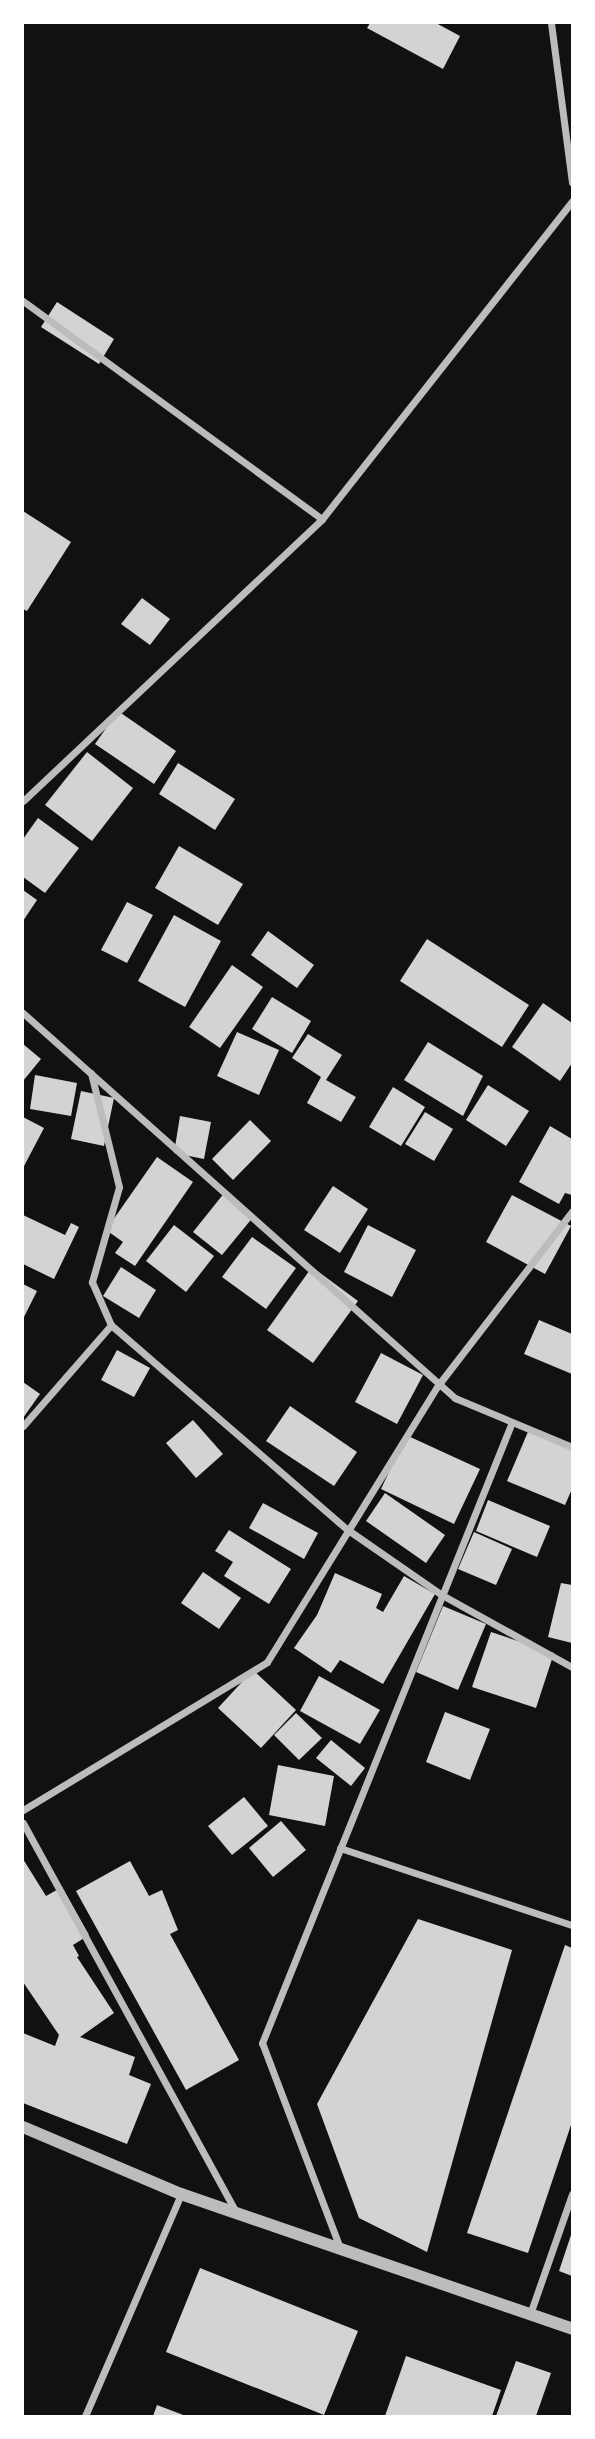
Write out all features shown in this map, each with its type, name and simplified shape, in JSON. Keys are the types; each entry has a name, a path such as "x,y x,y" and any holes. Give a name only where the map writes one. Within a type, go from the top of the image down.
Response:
{"street":[{"path":"551,23 572,184"},
{"path":"23,801 321,519 572,201"},
{"path":"23,301 321,519"},
{"path":"23,1013 455,1398 572,1447"},
{"path":"91,1073 119,1186 92,1282 111,1325 348,1530 442,1595 572,1667"},
{"path":"23,1810 267,1662 439,1384 572,1212"},
{"path":"23,1426 111,1325"},
{"path":"340,2249 262,2043 512,1422"},
{"path":"23,1823 237,2214"},
{"path":"341,1848 572,1925"},
{"path":"23,2127 181,2194 572,2329"},
{"path":"85,2416 181,2194"},
{"path":"530,2314 572,2194"}],"building":[{"path":"370,23 436,23 460,36 443,69 367,28"},
{"path":"57,302 114,339 99,364 41,327"},
{"path":"23,511 71,542 27,611 23,609"},
{"path":"142,598 170,619 150,645 121,624"},
{"path":"118,711 176,751 154,784 95,744"},
{"path":"87,752 133,788 92,841 45,805"},
{"path":"178,763 235,799 215,830 159,794"},
{"path":"38,818 79,848 45,893 23,877 23,839"},
{"path":"179,846 243,884 218,925 155,888"},
{"path":"23,890 37,900 23,921"},
{"path":"127,902 153,915 127,963 101,950"},
{"path":"174,915 221,941 185,1007 138,981"},
{"path":"268,931 314,965 297,988 251,955"},
{"path":"427,939 529,1005 502,1047 400,981"},
{"path":"232,965 263,987 220,1048 189,1027"},
{"path":"272,997 311,1021 292,1053 252,1029"},
{"path":"543,1003 572,1023 572,1063 560,1081 512,1047"},
{"path":"237,1032 279,1050 259,1095 217,1076"},
{"path":"308,1034 342,1055 326,1080 356,1097 341,1122 307,1103 321,1077 292,1058"},
{"path":"428,1042 483,1076 463,1116 404,1080"},
{"path":"23,1044 41,1059 23,1081"},
{"path":"35,1075 77,1083 71,1116 30,1109"},
{"path":"488,1085 529,1111 506,1146 466,1120"},
{"path":"393,1087 425,1107 401,1146 369,1127"},
{"path":"81,1091 114,1098 104,1146 71,1139"},
{"path":"425,1112 453,1129 434,1161 405,1144"},
{"path":"180,1116 211,1122 204,1159 174,1153"},
{"path":"23,1117 44,1128 23,1168"},
{"path":"250,1120 271,1141 233,1180 212,1159"},
{"path":"550,1126 572,1139 572,1195 565,1193 559,1204 519,1182"},
{"path":"157,1157 193,1182 135,1266 115,1253 123,1242 106,1230"},
{"path":"333,1186 368,1209 340,1253 304,1230"},
{"path":"225,1192 254,1216 222,1255 193,1232"},
{"path":"512,1195 571,1226 545,1274 486,1242"},
{"path":"23,1215 65,1235 71,1223 79,1227 54,1279 23,1264"},
{"path":"174,1225 214,1256 186,1292 146,1261"},
{"path":"368,1225 416,1250 392,1297 344,1272"},
{"path":"252,1237 296,1268 266,1309 222,1277"},
{"path":"121,1267 156,1290 139,1318 103,1296"},
{"path":"312,1267 358,1301 313,1363 267,1330"},
{"path":"23,1284 37,1291 23,1319"},
{"path":"539,1320 572,1334 572,1374 524,1354"},
{"path":"117,1350 150,1368 134,1397 101,1380"},
{"path":"381,1353 423,1375 397,1424 355,1402"},
{"path":"23,1382 40,1394 23,1418"},
{"path":"290,1406 357,1452 334,1486 266,1441"},
{"path":"193,1420 223,1454 196,1478 166,1443"},
{"path":"530,1427 572,1445 572,1489 565,1505 507,1481"},
{"path":"406,1435 480,1469 454,1524 381,1489"},
{"path":"385,1493 445,1535 426,1563 366,1521"},
{"path":"488,1500 550,1526 537,1557 476,1531"},
{"path":"263,1503 318,1533 304,1559 249,1528"},
{"path":"229,1530 291,1569 269,1604 224,1576 233,1562 215,1551"},
{"path":"474,1532 512,1549 496,1585 458,1569"},
{"path":"203,1572 241,1598 219,1629 181,1603"},
{"path":"335,1573 382,1594 376,1608 383,1612 404,1576 435,1594 383,1684 340,1660 331,1673 294,1648 317,1615"},
{"path":"561,1583 572,1585 572,1643 548,1637"},
{"path":"443,1606 486,1624 458,1690 416,1672"},
{"path":"491,1632 554,1653 536,1708 472,1687"},
{"path":"253,1670 296,1710 261,1748 218,1708"},
{"path":"319,1676 380,1710 360,1744 300,1711"},
{"path":"445,1712 490,1729 470,1780 426,1762"},
{"path":"296,1713 322,1738 299,1760 274,1735"},
{"path":"331,1740 365,1768 351,1786 316,1758"},
{"path":"278,1765 334,1776 325,1826 269,1815"},
{"path":"244,1797 268,1826 232,1855 208,1826"},
{"path":"281,1821 306,1850 273,1877 249,1848"},
{"path":"23,1859 46,1896 62,1887 89,1935 73,1945 79,1956 77,1957 114,2013 80,2037 135,2057 129,2075 151,2084 127,2144 23,2103 23,2033 55,2046 59,2035 23,1982"},
{"path":"130,1861 149,1896 162,1890 178,1930 170,1934 239,2060 186,2090 76,1891"},
{"path":"418,1919 512,1950 427,2252 359,2218 317,2104"},
{"path":"565,1945 572,1948 572,2122 528,2253 467,2233"},
{"path":"572,2232 572,2276 559,2271"},
{"path":"200,2268 358,2331 324,2415 166,2352"},
{"path":"406,2356 501,2390 492,2416 385,2416"},
{"path":"516,2361 551,2373 536,2416 496,2416"},
{"path":"157,2405 186,2416 153,2416"}]}
